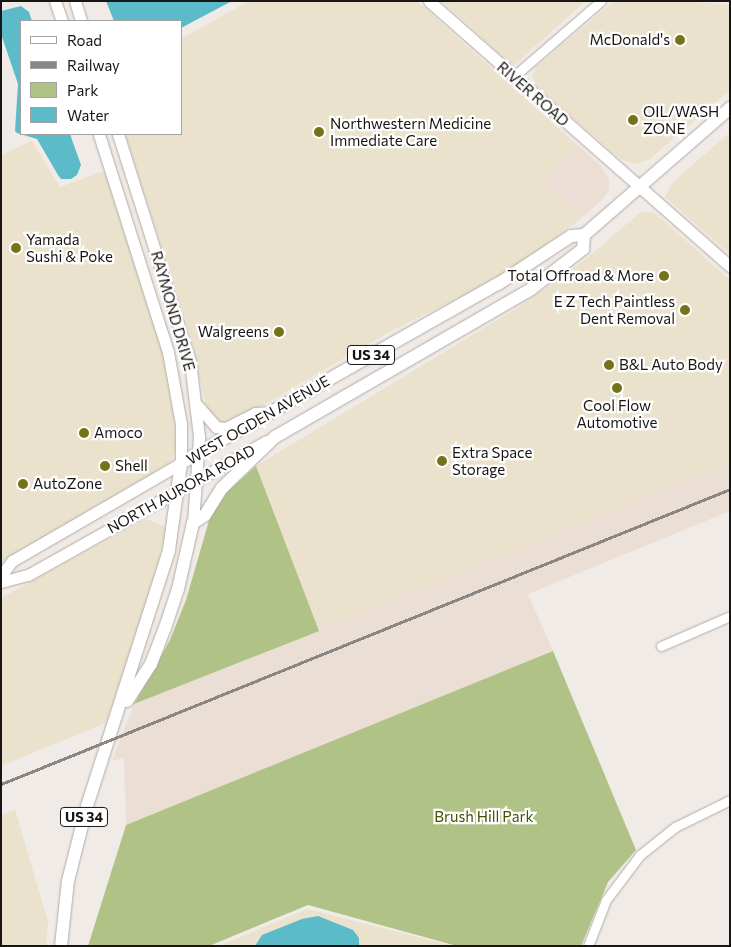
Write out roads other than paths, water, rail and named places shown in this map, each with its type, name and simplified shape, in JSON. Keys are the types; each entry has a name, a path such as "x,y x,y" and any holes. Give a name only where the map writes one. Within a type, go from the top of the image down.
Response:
{"main road":[{"name":"WEST OGDEN AVENUE","path":"61,946 67,890 79,838 160,585 179,490 181,463 512,276 570,236 584,235 730,108"},
{"name":"WEST OGDEN AVENUE","path":"358,391 531,289 583,249 584,235"},
{"name":"NORTH AURORA ROAD","path":"276,437 358,391"},
{"name":"WEST OGDEN AVENUE","path":"118,714 151,664 178,589 193,523 204,515 222,488 276,437"}],"street":[{"path":"56,1 62,20"},
{"path":"75,1 81,20"},
{"name":"RIVER ROAD","path":"429,1 513,77 730,266"},
{"path":"513,77 601,1"},
{"name":"RAYMOND DRIVE","path":"99,135 168,352 181,424 181,463"},
{"name":"RAYMOND DRIVE","path":"118,135 185,340 197,404 199,453 193,523"},
{"path":"197,404 216,427 226,428 255,413 272,412"},
{"name":"NORTH AURORA ROAD","path":"1,582 28,576 276,437"},
{"name":"NORTH AURORA ROAD","path":"1,576 12,560 181,463"},
{"path":"661,646 730,616"},
{"path":"588,946 606,900 640,855 676,827 730,800"}],"water":[{"path":"106,1 232,1 182,27 182,20 114,20"},
{"path":"21,6 29,12 32,20 20,20 20,134 15,131 18,84 1,34 1,11"},
{"path":"24,135 70,135 81,165 77,175 71,179 61,179 37,139"},
{"path":"318,916 353,930 359,938 359,946 255,946 262,935 302,919"}],"railway":[{"path":"1,784 730,489"}],"place":[{"name":"McDonald's","path":"680,40"},
{"name":"OIL/WASH ZONE","path":"633,120"},
{"name":"Northwestern Medicine Immediate Care","path":"319,132"},
{"name":"Yamada Sushi & Poke","path":"16,248"},
{"name":"Total Offroad & More","path":"664,276"},
{"name":"E Z Tech Paintless Dent Removal","path":"685,310"},
{"name":"Walgreens","path":"279,332"},
{"name":"B&L Auto Body","path":"609,365"},
{"name":"Cool Flow Automotive","path":"617,388"},
{"name":"Amoco","path":"84,433"},
{"name":"Extra Space Storage","path":"442,461"},
{"name":"Shell","path":"105,466"},
{"name":"AutoZone","path":"23,484"}],"park label":[{"name":"Brush Hill Park","path":"484,817"}]}
